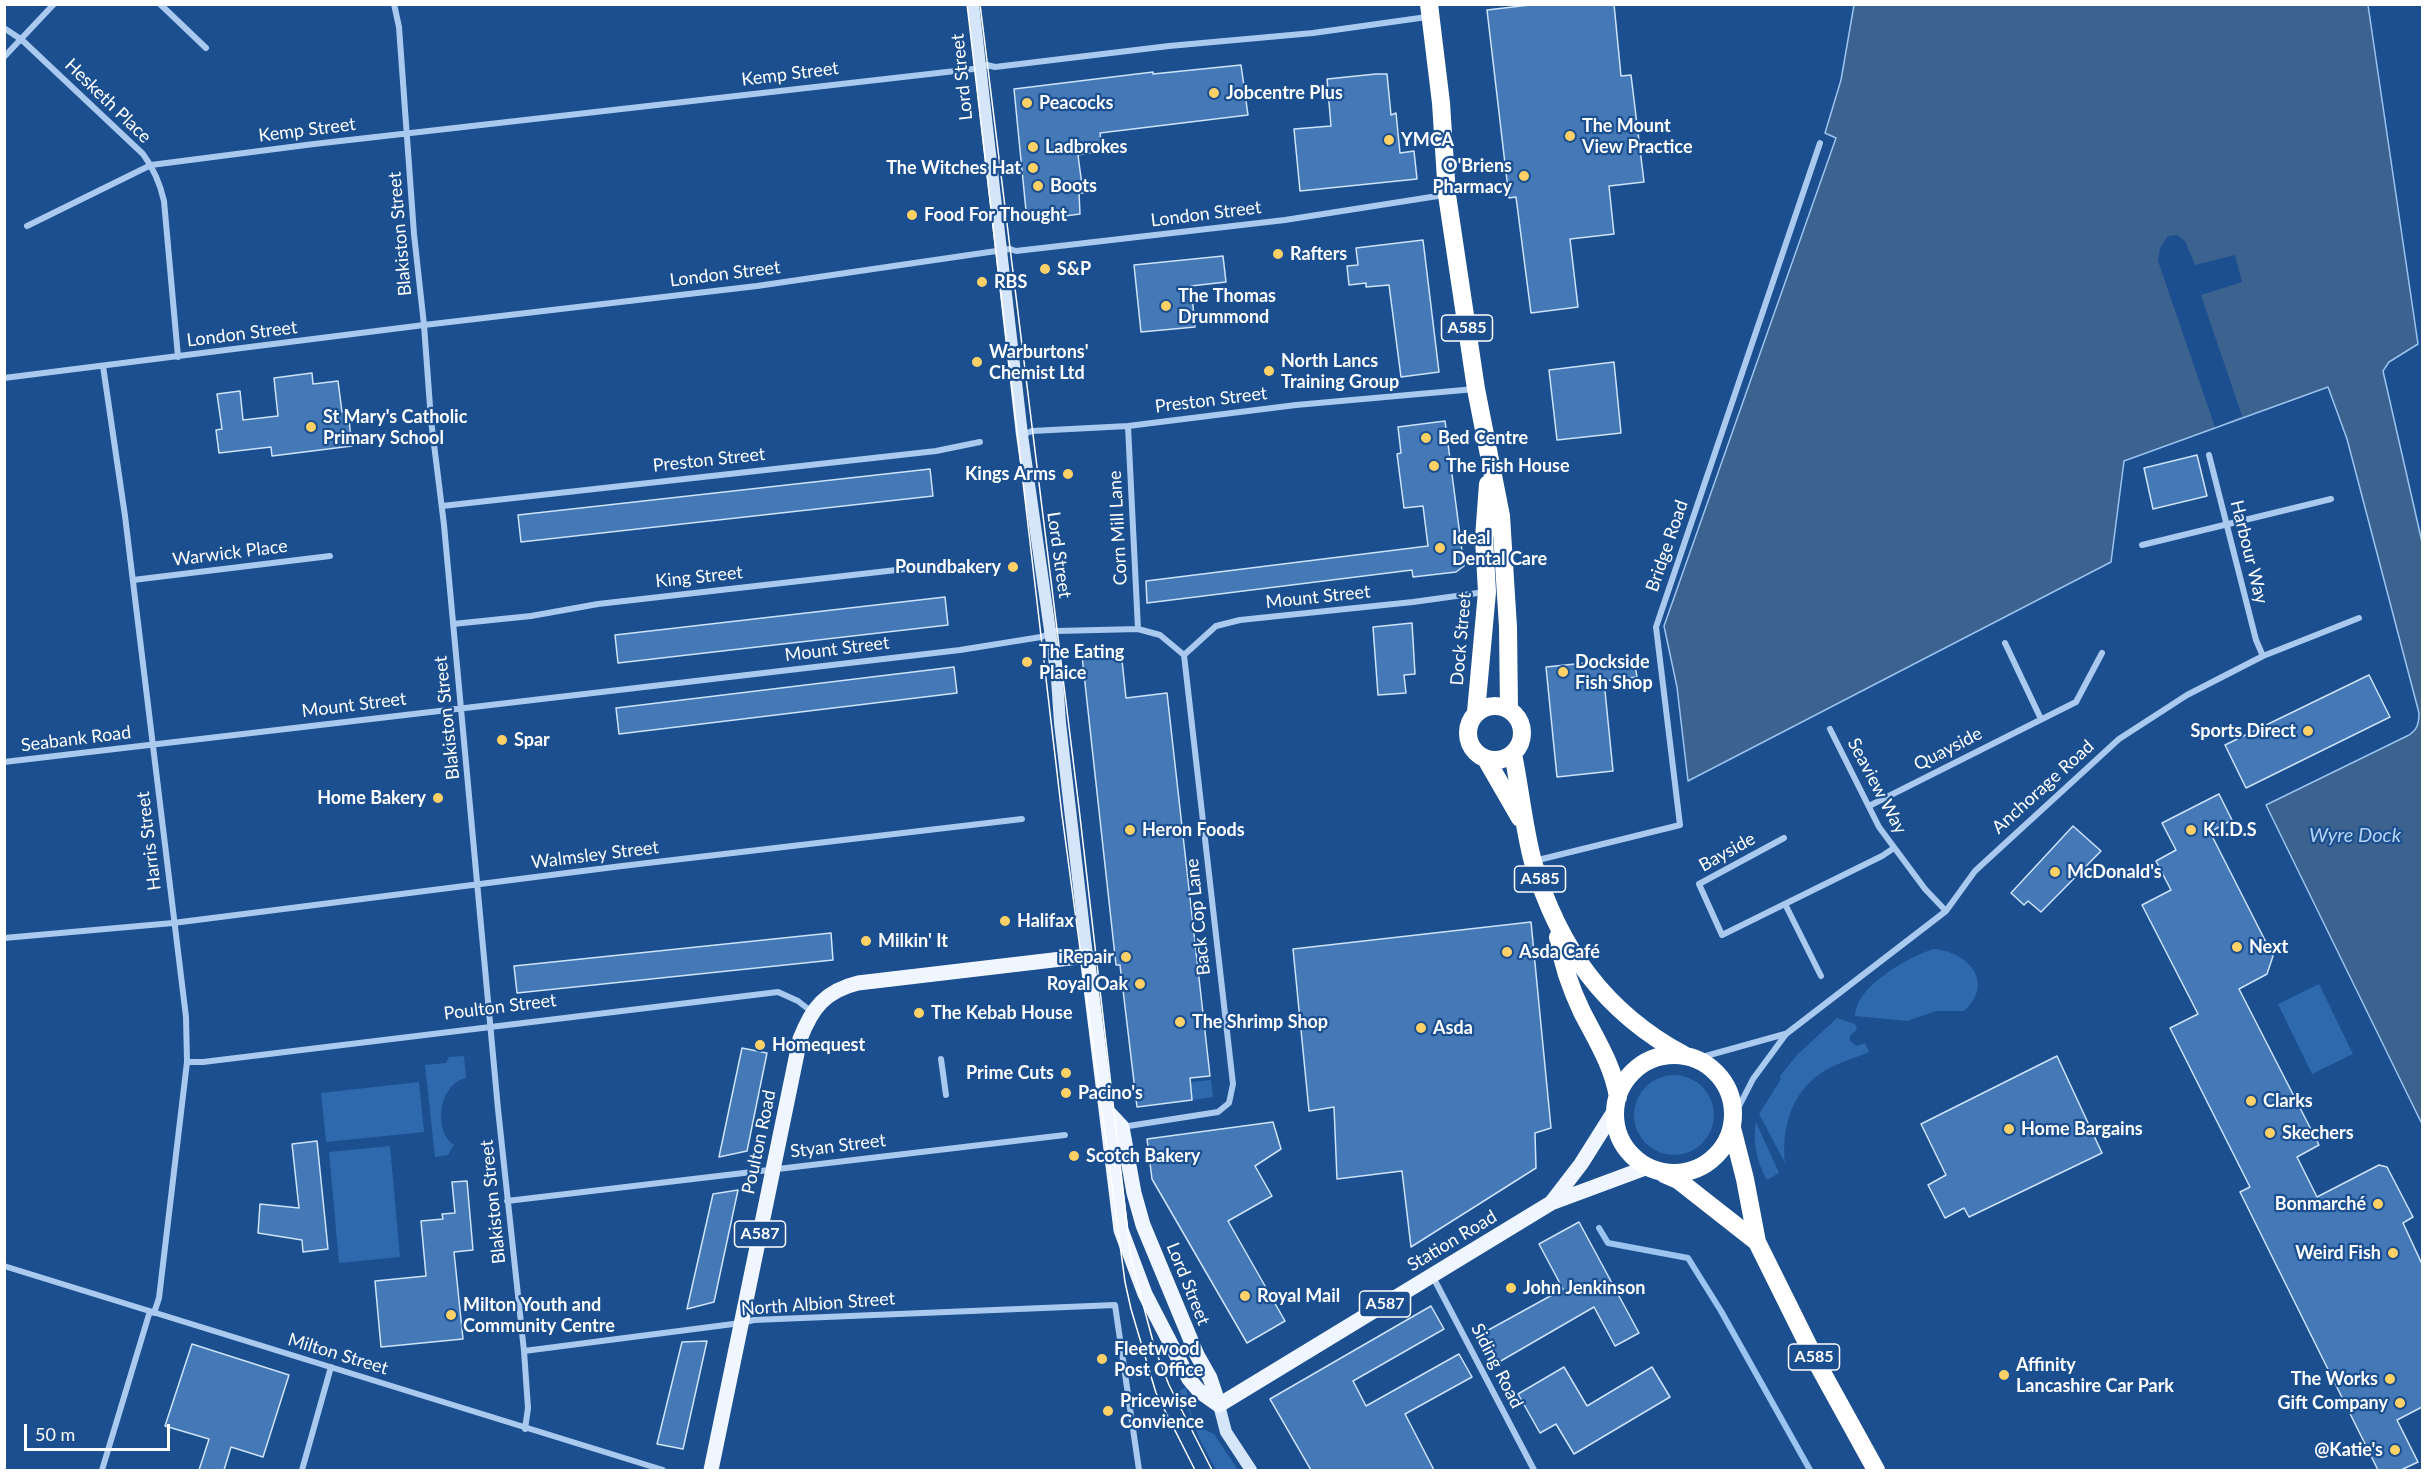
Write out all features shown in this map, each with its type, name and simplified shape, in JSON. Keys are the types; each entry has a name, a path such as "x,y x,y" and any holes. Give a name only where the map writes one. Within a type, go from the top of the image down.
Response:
{"highway":[{"name":"Dock Street","path":"1430,10 1441,103 1448,195 1476,389 1501,516 1506,589 1509,709"},
{"name":"Dock Street","path":"1476,712 1487,592 1484,538 1489,461"},
{"path":"1491,705 1509,709 1516,715 1522,730 1520,743 1513,754 1503,759 1486,759 1475,752 1468,740 1468,725 1476,712 1491,705"},
{"name":"A585","path":"1513,754 1533,861 1556,923 1578,964 1645,1032 1708,1065 1720,1077 1729,1092 1732,1123 1757,1242 1817,1363 1876,1470"},
{"name":"A585","path":"1486,759 1528,833"},
{"name":"A585","path":"1556,923 1563,967 1581,1010 1607,1060 1616,1104 1616,1127 1622,1143 1633,1157 1654,1170 1678,1180 1757,1242"},
{"path":"1616,1104 1623,1085 1633,1072 1648,1061 1664,1056 1690,1057"},
{"path":"1654,1170 1684,1173 1711,1161 1724,1146 1732,1123"}],"main road":[{"name":"A587","path":"817,1008 840,987 858,983 1087,956"},
{"name":"Lord Street","path":"1087,956 1106,1110 1115,1129 1143,1225 1197,1355 1210,1378 1219,1405"},
{"name":"Poulton Road","path":"711,1470 800,1039 817,1008"},
{"name":"Station Road","path":"1551,1203 1581,1164 1616,1104"},
{"name":"Lord Street","path":"1115,1129 1121,1230 1136,1275 1189,1379 1199,1391 1219,1405"},
{"name":"Station Road","path":"1219,1405 1551,1203 1654,1170"}],"street":[{"path":"4,57 54,4"},
{"path":"160,4 206,48"},
{"name":"Blakiston Street","path":"394,4 399,27 414,234 431,420 442,506 507,1201 524,1351 528,1407 525,1429"},
{"name":"Lord Street","path":"973,4 1022,435 1057,680 1059,723 1087,956"},
{"name":"Kemp Street","path":"27,226 151,165 407,133 982,68 987,65 995,67 1169,46 1313,33 1430,10"},
{"name":"Hesketh Place","path":"4,28 22,40 143,154 151,165 160,183 164,201 178,357"},
{"name":"Bridge Road","path":"1533,861 1680,825 1656,627 1820,143"},
{"name":"London Street","path":"4,378 757,286 1000,252 1285,220 1448,195"},
{"name":"Harris Street","path":"102,1470 152,1312 159,1298 187,1062 186,1017 173,923 134,580 103,366"},
{"name":"Preston Street","path":"1022,435 1032,431 1128,426 1296,405 1476,389"},
{"name":"Corn Mill Lane","path":"1128,426 1138,628"},
{"name":"Preston Street","path":"442,506 936,451 980,442"},
{"name":"Harbour Way","path":"2209,455 2256,640 2263,656"},
{"path":"2142,545 2331,499"},
{"name":"Warwick Place","path":"134,580 330,556"},
{"name":"King Street","path":"453,624 531,616 598,604 949,564"},
{"name":"Mount Street","path":"152,745 960,650 1057,631 1138,628 1160,635 1184,655 1216,626 1240,620 1413,602 1506,589"},
{"name":"Anchorage Road","path":"1732,1123 1753,1079 1786,1034 1946,911 1975,871 2119,739 2187,695 2263,656 2360,618"},
{"path":"2005,643 2041,719"},
{"name":"Quayside","path":"1869,806 2076,702 2102,653"},
{"name":"Back Cop Lane","path":"1115,1129 1218,1112 1229,1103 1233,1084 1184,655"},
{"name":"Seaview Way","path":"1830,729 1869,806 1894,848 1925,889 1946,911"},
{"name":"Seabank Road","path":"4,762 152,745"},
{"name":"Walmsley Street","path":"4,938 173,923 1022,819"},
{"name":"Bayside","path":"1784,838 1700,884 1722,935 1894,848"},
{"path":"1785,904 1821,975"},
{"name":"Poulton Street","path":"187,1062 492,1028 778,992 817,1008"},
{"name":"Anchorage Road","path":"1690,1057 1786,1034"},
{"path":"942,1059 946,1095"},
{"name":"Styan Street","path":"507,1201 1065,1135"},
{"name":"Milton Street","path":"4,1266 663,1470"},
{"name":"Siding Road","path":"1433,1275 1534,1470"},
{"name":"North Albion Street","path":"524,1351 753,1320 1041,1306 1115,1305 1139,1470"},
{"path":"302,1470 331,1367"},
{"path":"1219,1405 1226,1432 1251,1470"}],"shaded area":[{"path":"1933,949 1957,956 1974,970 1978,990 1964,1011 1936,1011 1907,1021 1855,1016 1864,994 1873,984 1897,966"},
{"path":"2319,984 2353,1054 2312,1074 2278,1004"},
{"path":"1837,1018 1855,1024 1857,1029 1850,1036 1850,1041 1857,1046 1865,1043 1869,1052 1826,1070 1805,1087 1797,1098 1788,1122 1784,1149 1785,1163 1759,1114 1781,1079 1780,1076 1797,1055"},
{"path":"464,1056 466,1078 449,1089 442,1109 443,1130 447,1139 454,1145 448,1155 435,1157 425,1065 446,1063 449,1057"},
{"path":"1674,1075 1689,1078 1702,1087 1711,1100 1714,1115 1711,1130 1702,1143 1689,1152 1674,1155 1659,1152 1646,1143 1637,1130 1634,1115 1637,1100 1646,1087 1659,1078"},
{"path":"1211,1080 1213,1097 1192,1100 1190,1082"},
{"path":"419,1082 424,1132 326,1142 321,1093"},
{"path":"1756,1122 1779,1173 1767,1180 1756,1152"},
{"path":"390,1146 400,1257 339,1263 329,1152"},
{"path":"1186,1387 1192,1418 1201,1428 1214,1434 1238,1470 1216,1470 1199,1438 1187,1406 1184,1406 1179,1399 1181,1394 1179,1391"}],"water":[{"name":"Wyre Dock","path":"1854,5 2368,5 2418,344 2389,362 2383,371 2422,542 2422,1124 2266,805 2407,736 2417,727 2419,721 2419,713 2347,439 2328,387 2124,461 2111,562 1688,781 1677,687 1664,626 1836,138 1825,133 1841,80"}],"pier":[{"path":"2177,235 2185,241 2195,265 2235,255 2242,282 2201,295 2242,416 2215,427 2158,261 2160,248 2168,236"}],"building":[{"path":"1538,4 1614,4 1621,76 1631,75 1644,182 1609,186 1614,234 1570,239 1578,307 1531,313 1516,197 1509,198 1487,10"},
{"path":"1241,65 1248,115 1100,133 1102,151 1078,155 1083,193 1079,193 1080,214 1027,221 1014,89 1153,72 1153,74"},
{"path":"1387,74 1391,115 1396,113 1400,153 1414,151 1417,179 1300,191 1294,129 1331,126 1327,79"},
{"path":"1423,240 1439,372 1401,377 1389,285 1366,287 1366,283 1349,285 1347,266 1358,265 1356,248"},
{"name":"The Thomas Drummond","path":"1223,256 1226,282 1191,286 1195,327 1141,332 1134,265"},
{"path":"1614,362 1621,433 1557,440 1549,370"},
{"path":"312,373 313,384 338,381 342,412 348,411 352,446 272,456 271,447 219,453 216,430 222,429 217,394 240,391 243,420 278,416 274,378"},
{"path":"1445,421 1464,566 1456,572 1413,577 1412,570 1147,603 1146,581 1428,546 1423,506 1404,508 1397,454 1401,453 1398,427"},
{"path":"2197,455 2207,496 2153,509 2144,468"},
{"path":"930,469 933,496 521,542 518,515"},
{"path":"945,597 948,625 618,663 615,635"},
{"path":"1412,623 1415,674 1404,675 1406,693 1378,695 1373,627"},
{"path":"1121,651 1126,698 1167,693 1210,1076 1190,1078 1192,1100 1137,1107 1120,965 1116,965 1082,656"},
{"path":"1634,658 1637,677 1604,681 1613,771 1557,777 1546,667"},
{"path":"954,667 957,693 619,734 616,708"},
{"name":"Sports Direct","path":"2369,675 2390,717 2246,788 2225,745"},
{"path":"2219,794 2232,820 2210,832 2273,956 2267,974 2239,989 2319,1145 2297,1157 2317,1197 2379,1165 2387,1167 2413,1217 2403,1223 2422,1264 2422,1407 2397,1420 2418,1462 2401,1470 2378,1470 2240,1192 2250,1187 2170,1028 2198,1014 2142,905 2171,890 2156,861 2176,850 2162,823"},
{"name":"McDonald's","path":"2073,826 2101,851 2041,912 2028,901 2024,905 2011,893"},
{"name":"Asda","path":"1531,922 1551,1128 1535,1133 1536,1168 1411,1247 1402,1171 1337,1179 1334,1107 1309,1111 1293,949"},
{"path":"831,933 833,960 517,993 514,966"},
{"path":"742,1048 767,1053 747,1151 719,1157"},
{"path":"2057,1056 2102,1153 1969,1217 1964,1208 1945,1218 1928,1185 1946,1175 1921,1124"},
{"path":"1273,1122 1281,1149 1255,1166 1272,1196 1228,1221 1285,1321 1247,1343 1152,1179 1147,1139"},
{"path":"317,1141 328,1249 303,1252 302,1240 258,1233 260,1204 299,1208 292,1144"},
{"path":"467,1181 473,1250 454,1252 463,1339 381,1347 375,1281 426,1276 421,1221 443,1219 442,1214 455,1213 452,1182"},
{"path":"738,1190 714,1302 687,1309 713,1194"},
{"path":"1579,1222 1639,1333 1615,1346 1594,1307 1499,1362 1483,1333 1563,1289 1539,1244"},
{"path":"1431,1306 1444,1329 1353,1381 1366,1406 1459,1354 1472,1377 1405,1414 1434,1470 1311,1470 1270,1399"},
{"path":"707,1341 683,1449 657,1444 682,1342"},
{"path":"192,1344 289,1375 263,1457 231,1447 224,1470 199,1470 209,1439 165,1426"},
{"path":"1564,1367 1587,1406 1652,1367 1670,1397 1574,1454 1556,1424 1540,1433 1518,1394"}],"waterway":[{"path":"1599,1228 1608,1243 1688,1258 1721,1311 1810,1470"}],"tram line":[{"path":"967,4 1062,815 1125,1282 1156,1393 1195,1470"},
{"path":"980,4 1079,808 1131,1259 1155,1349 1169,1385 1212,1470"}],"place":[{"name":"Jobcentre Plus","path":"1214,93"},
{"name":"Peacocks","path":"1027,103"},
{"name":"The Mount View Practice","path":"1570,136"},
{"name":"YMCA","path":"1389,140"},
{"name":"Ladbrokes","path":"1033,147"},
{"name":"The Witches Hat","path":"1033,168"},
{"name":"O'Briens Pharmacy","path":"1524,176"},
{"name":"Boots","path":"1038,186"},
{"name":"Food For Thought","path":"912,215"},
{"name":"Rafters","path":"1278,254"},
{"name":"S&P","path":"1045,269"},
{"name":"RBS","path":"982,282"},
{"name":"The Thomas Drummond","path":"1166,306"},
{"name":"Warburtons' Chemist Ltd","path":"977,362"},
{"name":"North Lancs Training Group","path":"1269,371"},
{"name":"St Mary's Catholic Primary School","path":"311,427"},
{"name":"Bed Centre","path":"1426,438"},
{"name":"The Fish House","path":"1434,466"},
{"name":"Kings Arms","path":"1068,474"},
{"name":"Ideal Dental Care","path":"1440,548"},
{"name":"Poundbakery","path":"1013,567"},
{"name":"The Eating Plaice","path":"1027,662"},
{"name":"Dockside Fish Shop","path":"1563,672"},
{"name":"Sports Direct","path":"2308,731"},
{"name":"Spar","path":"502,740"},
{"name":"Home Bakery","path":"438,798"},
{"name":"Heron Foods","path":"1130,830"},
{"name":"K.I.D.S","path":"2191,830"},
{"name":"McDonald's","path":"2055,872"},
{"name":"Halifax","path":"1005,921"},
{"name":"Milkin' It","path":"866,941"},
{"name":"Next","path":"2237,947"},
{"name":"Asda Café","path":"1507,952"},
{"name":"iRepair","path":"1126,957"},
{"name":"Royal Oak","path":"1140,984"},
{"name":"The Kebab House","path":"919,1013"},
{"name":"The Shrimp Shop","path":"1180,1022"},
{"name":"Asda","path":"1421,1028"},
{"name":"Homequest","path":"760,1045"},
{"name":"Prime Cuts","path":"1066,1073"},
{"name":"Pacino's","path":"1066,1093"},
{"name":"Clarks","path":"2251,1101"},
{"name":"Home Bargains","path":"2009,1129"},
{"name":"Skechers","path":"2270,1133"},
{"name":"Scotch Bakery","path":"1074,1156"},
{"name":"Bonmarché","path":"2378,1204"},
{"name":"Weird Fish","path":"2393,1253"},
{"name":"John Jenkinson","path":"1511,1288"},
{"name":"Royal Mail","path":"1245,1296"},
{"name":"Milton Youth and Community Centre","path":"451,1315"},
{"name":"Fleetwood Post Office","path":"1102,1359"},
{"name":"Affinity Lancashire Car Park","path":"2004,1375"},
{"name":"The Works","path":"2390,1379"},
{"name":"Gift Company","path":"2400,1403"},
{"name":"Pricewise Convience","path":"1108,1411"},
{"name":"@Katie's","path":"2395,1450"}]}
